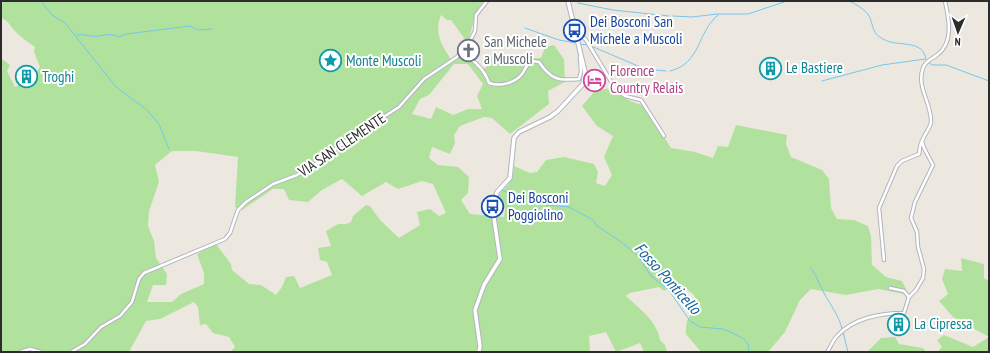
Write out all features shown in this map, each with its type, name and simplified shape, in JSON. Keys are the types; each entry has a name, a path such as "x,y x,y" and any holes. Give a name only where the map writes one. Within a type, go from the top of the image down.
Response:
{"main road":[{"path":"479,352 480,346 475,310 484,285 500,259 494,218 494,203 497,192 510,178 514,138 519,132 555,113 583,84 586,74 568,1"}],"street":[{"name":"VIA SAN CLEMENTE","path":"71,352 85,344 101,327 120,316 132,302 139,279 144,273 225,239 230,233 238,210 246,202 273,184 298,175 312,167 345,142 399,108 424,79 442,68 462,52 475,31 478,13 487,1"},
{"path":"884,260 879,208 894,171 902,161 919,154 922,140 930,127 931,120 922,83 922,71 929,60 942,51 948,39 949,32 945,1"},
{"path":"577,35 583,37 590,46 615,88 626,96 641,100 664,136"},
{"path":"462,52 480,66 486,75 489,84 501,85 521,76 525,67 532,61 539,62 550,75 556,79 579,78 581,72 579,46"},
{"path":"827,352 834,340 843,331 858,321 870,317 904,313 909,297 923,278 924,269 918,247 917,232 911,218 915,202 933,165 926,155 922,140"},
{"path":"890,288 904,291 909,297"},
{"path":"20,352 30,349 41,352"}],"green space":[{"path":"4,1 484,1 480,5 467,42 451,20 447,20 441,15 438,33 444,49 451,59 464,57 480,68 486,68 492,56 501,59 503,55 518,64 533,58 541,58 545,47 554,45 564,59 565,82 548,91 549,104 510,134 492,118 484,117 460,126 454,135 455,143 450,154 432,147 429,158 438,165 458,167 469,177 468,193 461,200 470,214 504,217 505,209 498,198 500,193 511,180 514,166 530,173 537,172 546,160 564,157 594,164 598,172 596,183 605,186 612,175 604,157 613,136 597,126 582,106 595,91 611,88 630,101 644,106 671,148 695,152 713,158 718,146 728,147 736,125 787,135 786,144 791,157 822,170 829,179 831,208 837,219 854,220 868,226 871,236 872,265 886,277 902,281 906,289 904,294 878,289 846,295 811,289 800,300 785,332 768,352 701,352 686,334 687,321 693,313 701,307 693,294 680,284 675,284 664,291 659,287 630,293 626,296 652,321 660,340 665,345 667,352 644,352 640,343 616,352 606,332 589,336 590,352 230,352 235,347 229,337 213,333 206,324 200,325 198,307 194,302 160,319 146,321 129,352 1,352 1,58 10,65 7,71 15,87 31,79 40,67 34,52 35,47 19,35 8,22 2,18 1,5","holes":["454,64 468,64 483,84 477,96 482,109 468,109 453,115 436,107 431,119 412,114 420,99 429,95","172,151 196,151 238,157 235,207 242,210 273,189 284,189 289,200 308,202 322,190 342,179 362,196 386,182 398,189 422,181 433,184 446,213 439,216 430,209 417,212 420,225 399,238 380,220 370,206 366,205 353,216 351,222 346,224 338,224 326,231 331,246 318,248 320,260 327,262 332,275 300,288 294,276 286,277 282,287 276,295 261,285 249,284 232,270 231,264 216,244 197,254 204,273 204,284 181,294 172,302 147,302 153,285 166,285 167,274 156,258 154,241 148,226 149,211 159,182 155,165"]},
{"path":"961,258 984,264 984,278 989,281 989,337 953,317 939,301 948,294 942,279 945,269 962,271"},
{"path":"944,335 973,347 989,337 989,352 937,352 942,347 937,340"},
{"path":"895,337 899,344 923,348 926,352 867,352 881,338"}],"waterway":[{"path":"41,1 52,15 65,23 116,87 146,109 154,118 159,124 169,149"},
{"path":"673,16 692,17 717,14 748,14 787,1"},
{"path":"849,1 859,6 867,13 874,31 885,40 916,46 921,49 926,60 932,65 946,65 989,81"},
{"path":"578,3 613,10 669,16"},
{"path":"670,71 688,62 711,22 718,15"},
{"path":"77,35 115,35 119,37 126,34 190,26 198,30 212,29"},
{"path":"525,28 559,40 576,43"},
{"path":"579,44 588,45"},
{"path":"591,46 645,69 666,71"},
{"path":"822,81 882,65 925,59"},
{"name":"Fosso Ponticello","path":"502,190 513,195 538,201 545,205 569,207 593,220 597,226 620,241 638,256 651,276 668,289 690,321 700,327 723,329 737,335 744,339 748,344 749,352"},
{"path":"811,268 837,315 842,329"},
{"path":"843,332 848,352"}],"place":[{"name":"Dei Bosconi San Michele a Muscoli","path":"574,31"},
{"name":"San Michele a Muscoli","path":"469,51"},
{"name":"Monte Muscoli","path":"331,61"},
{"name":"Le Bastiere","path":"771,68"},
{"name":"Troghi","path":"26,77"},
{"name":"Florence Country Relais","path":"594,80"},
{"name":"Dei Bosconi Poggiolino","path":"492,207"},
{"name":"La Cipressa","path":"899,324"}]}
